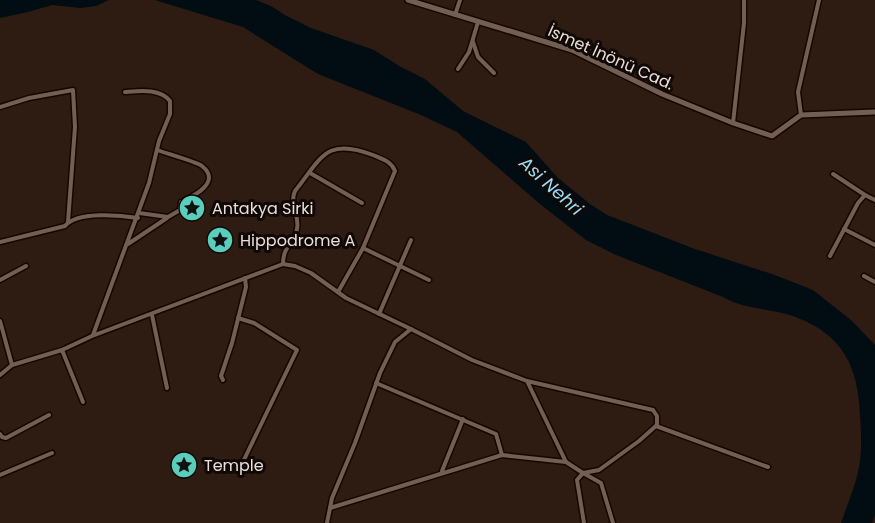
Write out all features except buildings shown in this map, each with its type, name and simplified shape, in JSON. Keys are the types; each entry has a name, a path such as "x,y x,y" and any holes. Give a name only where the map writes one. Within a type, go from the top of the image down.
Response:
{"street":[{"name":"İsmet İnönü Cad.","path":"408,0 572,50 662,94 733,123 772,135 801,115"},
{"path":"455,15 460,0"},
{"path":"733,123 744,23 744,0"},
{"path":"819,0 798,92 801,115 875,112"},
{"path":"458,69 469,52 478,22"},
{"path":"472,41 478,57 494,73"},
{"path":"0,107 29,98 73,90 75,127 68,222"},
{"path":"92,336 150,183 157,150 170,114 171,105 169,99 164,95 150,91 124,92"},
{"path":"283,264 284,250 297,230 292,199 295,191 327,152 342,147 389,162 395,171 363,248 338,292"},
{"path":"127,244 180,210 181,202 199,194 207,184 208,175 202,166 157,150"},
{"path":"310,173 362,202"},
{"path":"833,174 875,200"},
{"path":"830,256 858,203 865,195"},
{"path":"0,242 65,226 76,218 114,214 168,217"},
{"path":"844,229 875,245"},
{"path":"379,314 411,240"},
{"path":"363,248 429,280"},
{"path":"0,375 12,365 62,350 92,336 245,278 283,264 295,266 379,314 472,360 527,381 653,410 658,417 656,426 599,470 583,473 577,480 584,523"},
{"path":"0,280 26,266"},
{"path":"864,276 875,282"},
{"path":"223,380 221,376 246,287 245,278"},
{"path":"152,315 167,388"},
{"path":"238,318 254,323 297,350 240,468"},
{"path":"0,321 12,365"},
{"path":"327,523 332,498 355,443 376,383 395,342 411,329"},
{"path":"62,350 83,402"},
{"path":"527,381 566,462"},
{"path":"376,383 496,434 502,455"},
{"path":"0,434 6,438 49,415"},
{"path":"442,472 463,419"},
{"path":"656,426 768,467"},
{"path":"0,475 52,453"},
{"path":"330,508 502,455 566,462 601,483 613,523"}],"water":[{"path":"0,0 109,0 96,6 81,8 52,5 0,18"},
{"name":"Asi Nehri","path":"155,0 256,0 311,28 374,50 425,79 463,111 526,142 558,178 607,215 695,249 813,290 852,321 875,345 875,515 872,523 841,523 859,469 861,444 859,398 852,368 846,356 827,334 798,318 740,304 616,255 586,240 540,204 457,132 421,115 318,74 243,27"}],"place":[{"name":"Antakya Sirki","path":"192,208"},
{"name":"Hippodrome A","path":"220,240"},
{"name":"Temple","path":"184,465"}]}
